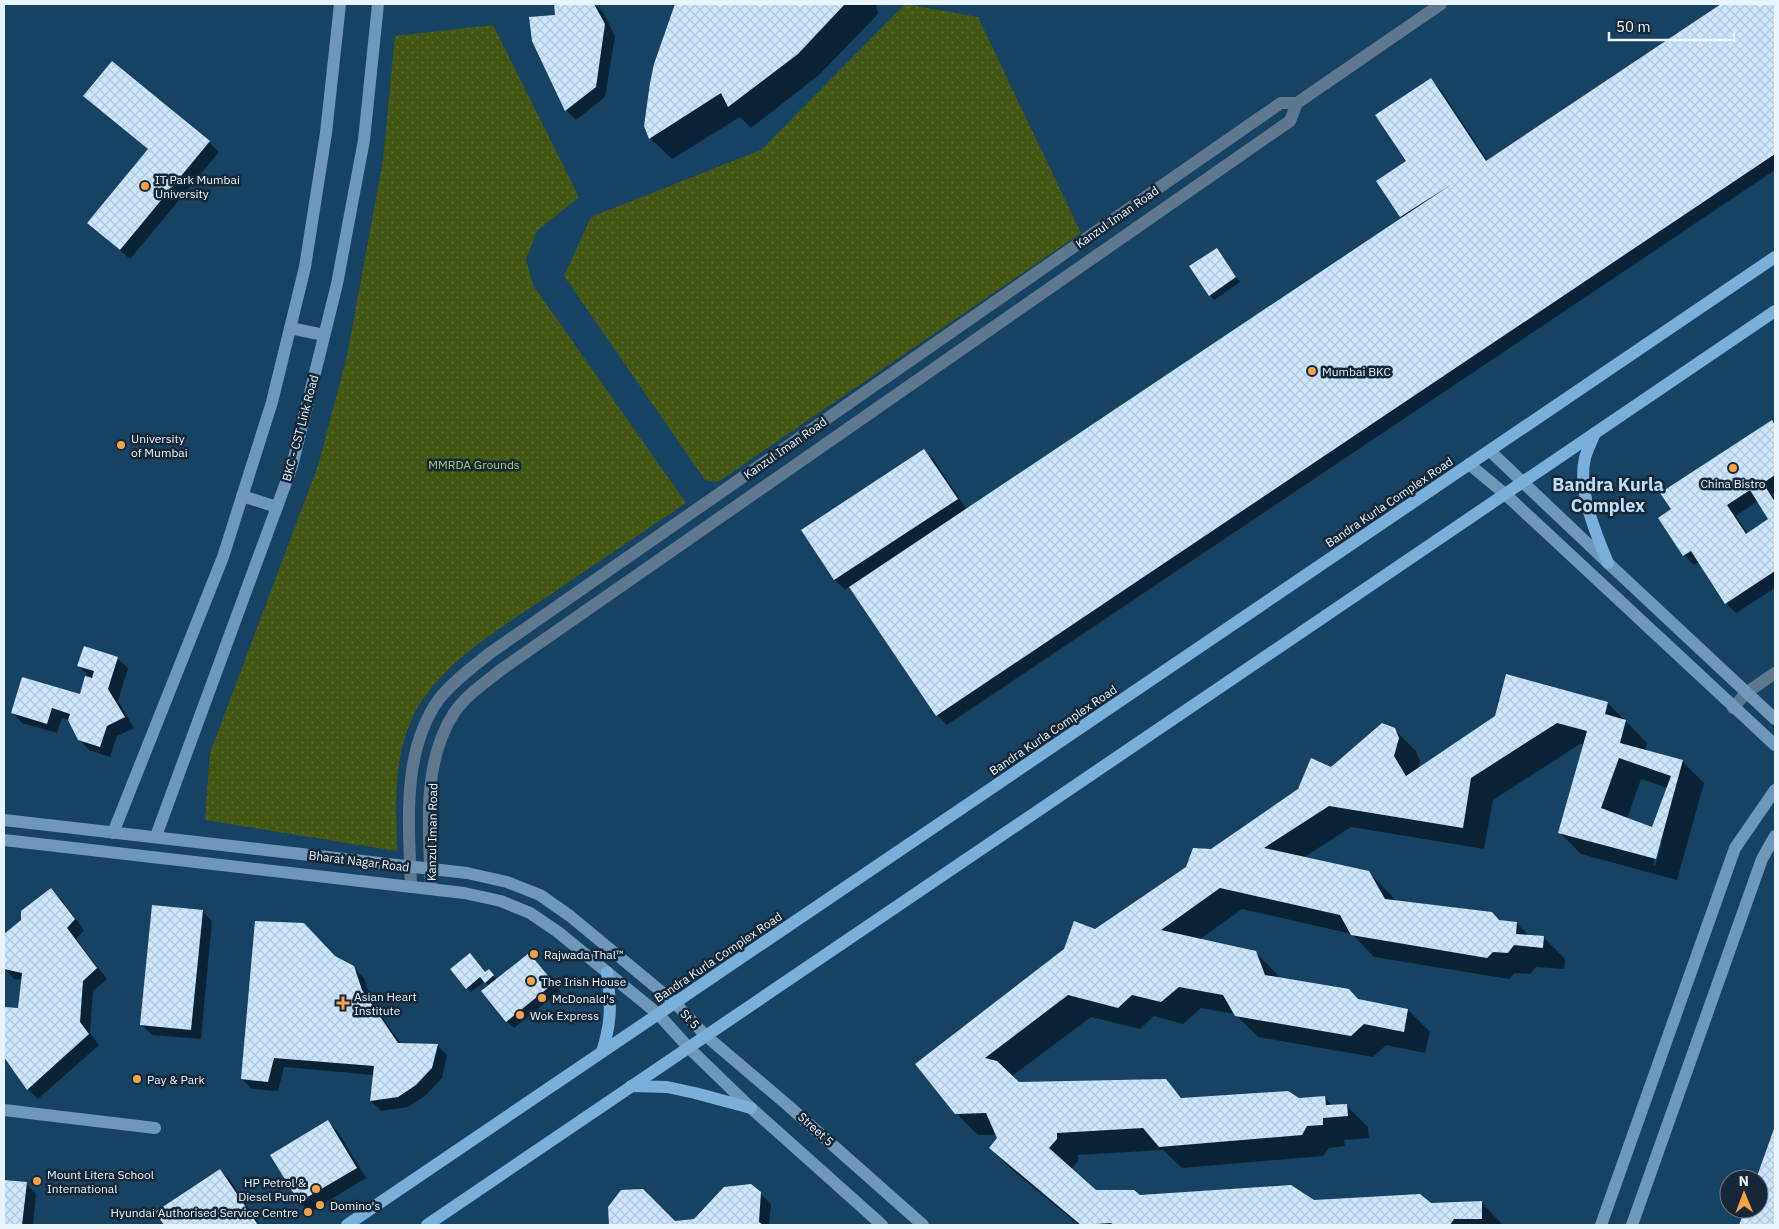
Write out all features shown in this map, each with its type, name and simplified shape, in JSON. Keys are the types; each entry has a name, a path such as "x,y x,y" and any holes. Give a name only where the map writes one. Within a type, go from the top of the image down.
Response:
{"main road":[{"name":"Bandra Kurla Complex Road","path":"347,1225 1775,257"},
{"path":"427,1225 1775,311"},
{"path":"1595,433 1584,460 1584,491 1592,522 1608,563"},
{"path":"602,1052 609,1030 611,1007 606,972"},
{"path":"632,1086 695,1092 750,1108"}],"street":[{"path":"113,833 223,557 272,402 305,268 323,152 340,4"},
{"name":"BKC - CST Link Road","path":"156,836 292,466 337,284 364,140 378,4"},
{"name":"Kanzul Iman Road","path":"431,889 430,791 436,757 444,732 455,712 472,694 502,669 1290,121 1297,103 1441,4"},
{"name":"Kanzul Iman Road","path":"411,886 410,789 416,753 426,724 439,700 452,685 490,653 1262,116 1281,103 1297,103"},
{"path":"290,328 324,336"},
{"path":"1490,450 1522,483 1775,719"},
{"path":"1469,464 1505,494 1775,746"},
{"path":"242,496 277,507"},
{"path":"1733,708 1746,693 1775,673"},
{"path":"1602,1225 1735,848 1775,790"},
{"name":"Bharat Nagar Road","path":"4,820 467,873 507,882 540,895 570,916 675,1003"},
{"path":"1632,1225 1762,858 1775,836"},
{"name":"Bharat Nagar Road","path":"4,840 464,892 501,901 530,913 558,932 658,1014"},
{"name":"St 5","path":"675,1003 706,1036"},
{"name":"St 5","path":"658,1014 689,1048"},
{"name":"Street 5","path":"706,1036 923,1225"},
{"path":"689,1048 750,1108 882,1225"},
{"path":"4,1110 156,1128"}],"green space":[{"path":"905,4 978,17 1081,233 718,482 705,480 564,276 591,217 761,150"},
{"name":"MMRDA Grounds","path":"493,25 579,197 537,231 526,259 533,285 686,503 497,630 455,663 437,681 422,701 410,723 401,754 397,786 397,851 205,820 210,753 318,466 347,356 383,160 395,36"}],"building":[{"path":"554,4 594,4 605,24 596,87 565,111 532,41 529,17 555,15"},
{"path":"675,4 845,4 798,54 728,107 721,93 649,139 644,126 650,83 654,64"},
{"name":"Mumbai BKC","path":"1721,4 1775,4 1775,154 936,716 849,587 1452,184 1400,217 1376,181 1406,161 1375,115 1431,78 1486,161"},
{"name":"IT Park Mumbai University","path":"112,61 210,141 120,250 87,223 148,149 83,96"},
{"path":"1217,248 1236,277 1209,296 1189,266"},
{"path":"1772,420 1775,425 1775,475 1763,483 1775,502 1775,571 1725,604 1691,551 1683,556 1658,518 1671,509 1660,493","holes":["1750,490 1768,519 1746,534 1727,505"]},
{"path":"924,449 958,499 834,580 801,530"},
{"path":"84,646 118,657 108,689 125,717 107,726 100,747 78,740 68,720 70,714 52,708 47,724 11,713 22,677 80,694 85,676 92,678 94,671 77,666"},
{"path":"1506,674 1608,702 1605,714 1626,720 1620,743 1683,760 1656,859 1558,833 1587,731 1557,723 1471,778 1463,828 1329,806 1264,848 1369,871 1385,899 1492,912 1499,920 1517,922 1516,934 1544,936 1543,948 1514,945 1508,953 1493,952 1487,958 1351,935 1340,915 1220,888 1161,930 1256,951 1265,975 1349,989 1358,999 1408,1009 1404,1032 1364,1024 1351,1036 1235,1016 1223,995 1179,987 1161,1002 1132,995 1118,1008 1068,995 985,1058 997,1061 1019,1082 1166,1079 1181,1098 1288,1091 1299,1098 1325,1096 1326,1105 1347,1104 1348,1116 1323,1118 1323,1125 1307,1126 1302,1135 1159,1147 1143,1128 1057,1133 1057,1139 1049,1148 1096,1190 1134,1190 1140,1195 1291,1185 1314,1200 1420,1194 1431,1203 1482,1201 1482,1219 1454,1219 1450,1225 1114,1225 1111,1223 1081,1225 989,1148 997,1138 986,1113 955,1114 915,1064 1064,949 1074,921 1095,929 1186,867 1193,848 1211,849 1298,789 1311,758 1331,767 1382,723 1395,728 1399,738 1394,756 1406,776 1495,716","holes":["1619,758 1671,776 1652,827 1601,808"]},
{"path":"51,888 75,919 67,928 97,968 83,981 80,1022 89,1034 27,1090 4,1057 4,1007 18,1008 22,973 4,969 4,934 21,920 21,911"},
{"path":"152,905 203,910 191,1030 140,1025"},
{"path":"255,921 304,923 335,956 354,966 362,990 398,1043 438,1044 432,1068 416,1085 398,1097 370,1101 374,1066 274,1058 268,1082 241,1079"},
{"path":"470,953 485,972 489,969 494,975 485,983 480,977 466,989 450,969"},
{"path":"529,953 554,983 506,1022 481,991"},
{"path":"328,1120 357,1168 299,1202 270,1155"},
{"path":"1775,1126 1775,1225 1739,1225 1741,1219 1769,1219 1769,1169 1760,1169"},
{"path":"220,1169 258,1225 164,1225 155,1212"},
{"path":"4,1180 27,1182 22,1225 4,1225"},
{"path":"751,1184 761,1192 759,1222 763,1225 609,1225 608,1207 621,1190 643,1189 675,1221 694,1219 724,1187"}],"place":[{"name":"IT Park Mumbai University","path":"145,186"},
{"name":"Mumbai BKC","path":"1312,371"},
{"name":"University of Mumbai","path":"121,445"},
{"name":"China Bistro","path":"1733,468"},
{"name":"Rajwada Thal™","path":"534,954"},
{"name":"The Irish House","path":"531,981"},
{"name":"McDonald's","path":"542,998"},
{"name":"Asian Heart Institute","path":"343,1003"},
{"name":"Wok Express","path":"520,1015"},
{"name":"Pay & Park","path":"137,1079"},
{"name":"Mount Litera School International","path":"37,1181"},
{"name":"HP Petrol & Diesel Pump","path":"316,1189"},
{"name":"Domino's","path":"320,1205"},
{"name":"Hyundai Authorised Service Centre","path":"308,1212"}],"district":[{"name":"Bandra Kurla Complex","path":"1608,494"}]}
